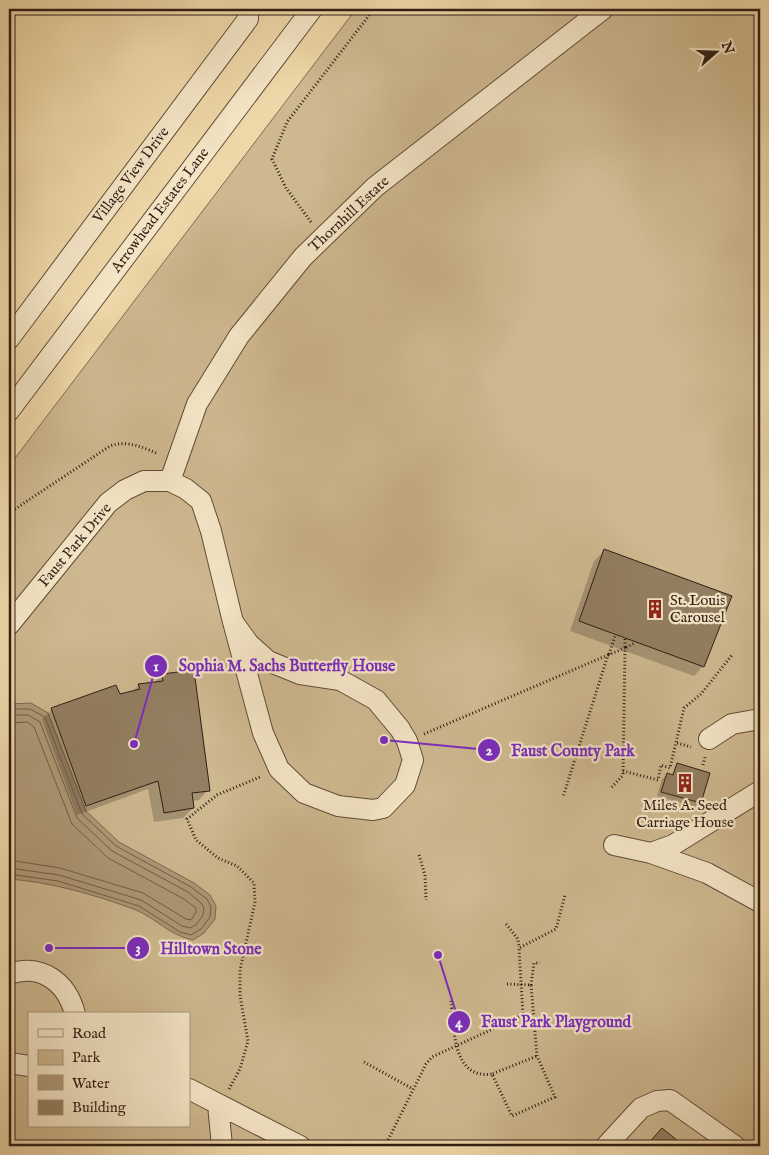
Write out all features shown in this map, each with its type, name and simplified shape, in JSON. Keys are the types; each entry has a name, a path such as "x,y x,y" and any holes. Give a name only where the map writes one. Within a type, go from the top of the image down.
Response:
{"street":[{"name":"Village View Drive","path":"9,339 248,19 248,9"},
{"name":"Arrowhead Estates Lane","path":"9,411 312,9"},
{"name":"Thornhill Estate","path":"170,481 198,404 239,336 303,257 375,186 603,9"},
{"name":"Faust Park Drive","path":"9,625 108,503 125,490 144,481 170,481 186,489 201,501 211,532 233,622 263,733 279,769 304,793 338,806 374,810 382,808 405,785 413,760 407,741 400,728 376,700 340,680 300,674 268,661 249,644 233,622"},
{"path":"709,739 732,724 760,719"},
{"path":"651,853 673,845 760,791"},
{"path":"614,845 651,853 707,874 760,902"},
{"path":"9,974 31,970 56,980 65,989 72,1001 75,1012"},
{"path":"9,1063 28,1066"},
{"path":"190,1090 300,1146"},
{"path":"606,1146 640,1108 657,1101 670,1100 735,1146"},
{"path":"218,1105 222,1146"}],"path":[{"path":"323,238 286,188 272,159 287,122 374,9"},
{"path":"9,512 110,446 119,443 143,447 161,456"},
{"path":"563,797 615,636"},
{"path":"611,788 623,775 625,639"},
{"path":"407,741 635,643"},
{"path":"623,771 658,780 661,765 670,768 684,708 698,697 732,655"},
{"path":"218,1105 240,1069 248,1041 240,996 240,970 255,902 254,883 237,866 218,858 196,840 187,819 217,795 279,769"},
{"path":"419,855 425,875 426,900"},
{"path":"519,948 556,929 566,895"},
{"path":"385,1146 413,1089 432,1057 523,1015 518,939 506,924"},
{"path":"492,1074 512,1116 555,1097 537,1056 531,985 534,963 540,962"},
{"path":"507,984 531,985"},
{"path":"451,1001 459,1057 472,1071 482,1076 492,1074 537,1056"},
{"path":"364,1062 413,1089"}],"green space":[{"path":"356,9 760,9 760,1146 9,1146 9,466"}],"water":[{"path":"31,703 48,713 86,811 119,842 194,883 210,895 216,906 215,919 204,933 193,940 185,938 136,910 105,899 57,886 9,879 9,704"}],"building":[{"name":"St. Louis Carousel","path":"604,549 732,596 704,667 579,621"},
{"path":"194,670 210,791 192,793 194,808 164,813 158,781 86,806 51,708 116,685 120,694 140,689 138,684 163,681 162,674"},
{"name":"Miles A. Seed Carriage House","path":"677,763 710,773 701,803 661,792 667,773 673,775"},
{"path":"662,1128 684,1146 646,1146"}],"place":[{"name":"St. Louis Carousel","path":"655,609"},
{"name":"Faust County Park","path":"384,740"},
{"name":"Sophia M. Sachs Butterfly House","path":"134,744"},
{"name":"Miles A. Seed Carriage House","path":"685,783"},
{"name":"Hilltown Stone","path":"49,948"},
{"name":"Faust Park Playground","path":"438,955"}]}
